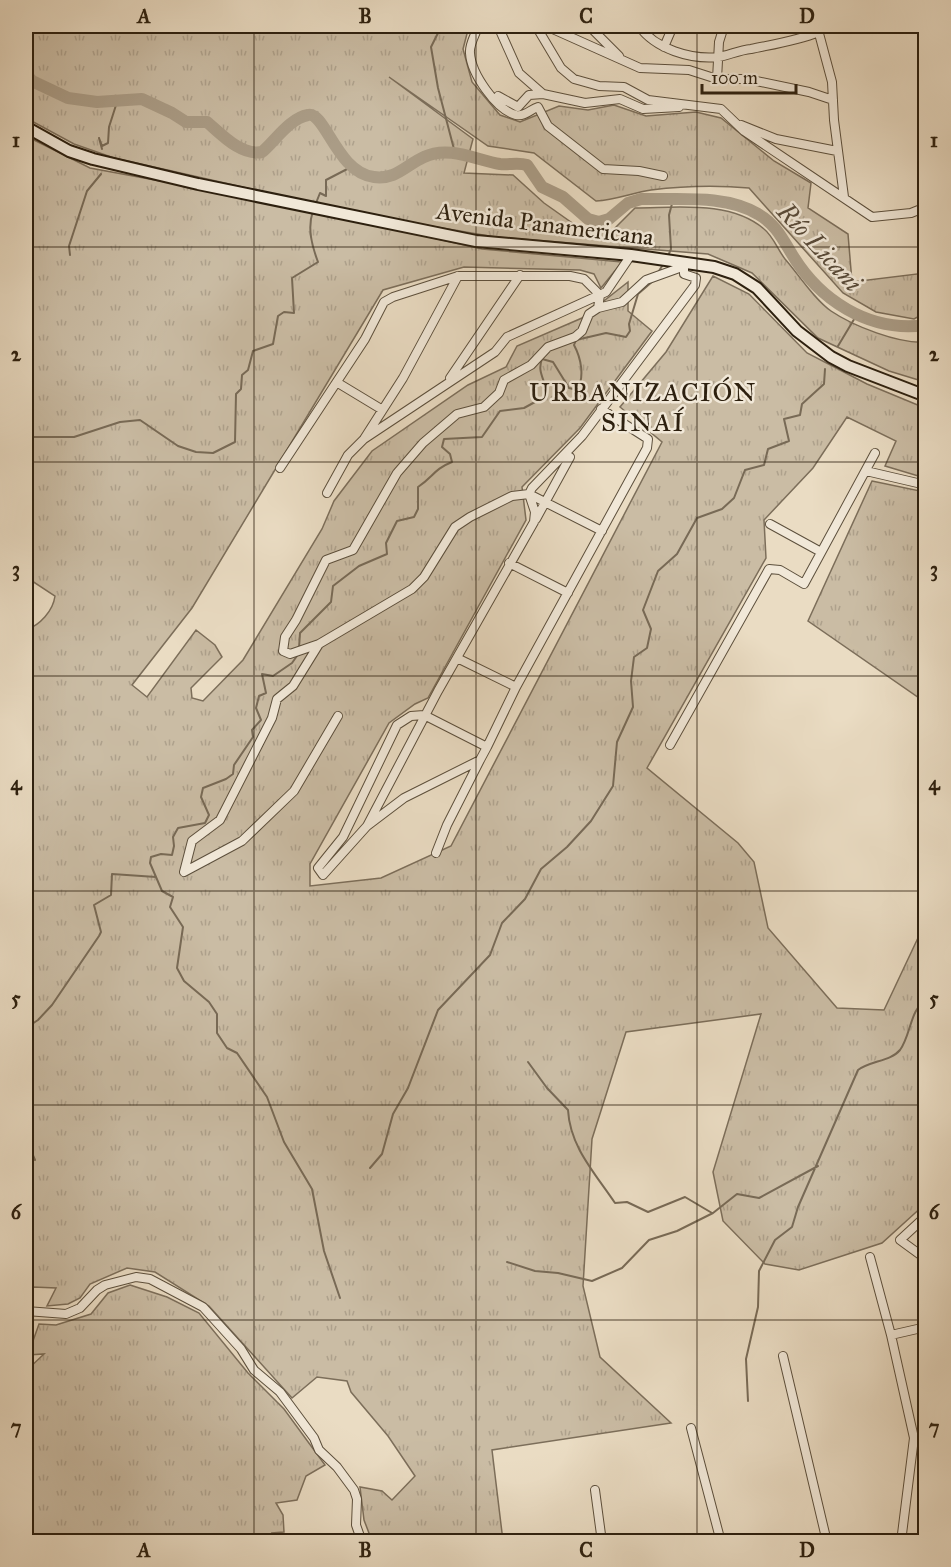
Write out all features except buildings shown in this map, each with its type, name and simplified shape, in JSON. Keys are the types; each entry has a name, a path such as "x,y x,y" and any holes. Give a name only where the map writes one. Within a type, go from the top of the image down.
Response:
{"main road":[{"name":"Avenida Panamericana","path":"26,127 69,151 93,159 476,241 631,255 714,267 735,274 757,288 797,331 831,357 926,396"}],"street":[{"path":"478,26 470,54 478,78 489,93 516,115 522,115 538,106 548,126 603,169 639,171 663,176"},
{"path":"498,26 519,73 543,94"},
{"path":"536,26 561,68 574,79 599,86 624,87 648,100 721,109 735,123 873,217 911,213 926,207"},
{"path":"546,26 624,61 651,70 689,70 717,79 747,79 809,92 833,100"},
{"path":"589,26 624,61"},
{"path":"639,26 654,42 664,47 718,57 739,51 785,44 818,29 832,82 837,151 844,197"},
{"path":"664,47 673,26"},
{"path":"717,79 718,57 724,26"},
{"path":"478,78 500,98 518,107 529,95 543,94 585,103 620,99 643,109 695,105"},
{"path":"735,123 776,139 837,151"},
{"path":"327,493 348,455 364,439 495,352 507,337 600,295 614,284 631,255"},
{"path":"534,522 535,512 529,494 537,479 582,436 695,285 696,278 684,274 682,263 646,280 621,302 598,308 589,314 582,331 575,336 554,343 531,365 504,380 499,393 484,407 457,414 442,424 404,465 353,550 326,560 285,637 284,651 290,654 319,644 412,588 424,577 455,527 512,496 529,494 602,531"},
{"path":"447,382 520,275"},
{"path":"280,468 338,382 379,316 384,302 458,276 520,275 577,278 591,284 600,295 598,308"},
{"path":"364,439 381,409 403,378 458,276"},
{"path":"338,382 381,409"},
{"path":"436,853 447,825 516,687 648,444 644,436 601,409"},
{"path":"670,745 769,569 780,570 804,584 875,453"},
{"path":"367,826 424,716 570,457"},
{"path":"866,471 926,485"},
{"path":"770,525 821,552"},
{"path":"509,563 568,593"},
{"path":"319,644 293,686 277,699 272,718 220,820 192,841 184,872 242,841 294,791 338,716"},
{"path":"457,658 516,687"},
{"path":"480,760 404,798 367,826 323,875 318,868 343,837 398,725 411,716 424,716 487,747"},
{"path":"926,1216 900,1240 926,1259"},
{"path":"870,1257 891,1335 914,1438 901,1542"},
{"path":"26,1311 66,1314 80,1308 105,1285 135,1277 150,1279 203,1307 240,1349 254,1370 280,1392 314,1438 319,1450 337,1467 354,1490 357,1499 356,1525 362,1542"},
{"path":"891,1335 926,1327"},
{"path":"783,1356 827,1542"},
{"path":"691,1428 722,1542"},
{"path":"595,1490 602,1542"}],"green space":[{"path":"26,26 469,26 463,49 472,82 500,115 520,122 559,106 588,110 614,105 646,116 696,112 721,118 774,161 811,183 808,208 848,234 852,282 925,273 925,313 914,319 876,312 843,293 749,188 712,186 651,190 596,201 534,153 488,146 389,77 473,139 464,173 513,175 544,203 578,227 610,233 635,208 702,208 735,213 750,220 767,232 785,259 831,311 876,333 902,340 925,342 925,382 889,371 818,338 752,273 708,254 495,237 366,215 114,158 74,144 26,118"},
{"path":"26,136 90,168 274,202 482,249 622,262 601,288 594,274 580,270 464,267 383,290 192,608 132,685 147,697 196,630 215,645 222,657 191,688 192,698 203,701 243,660 322,529 334,501 372,451 468,385 506,367 517,346 582,318 628,282 628,311 652,331 580,428 522,487 526,520 428,698 415,704 389,723 310,864 310,886 381,878 451,846 662,442 620,407 666,352 713,276 749,294 807,353 867,384 925,408 925,478 885,466 896,441 847,417 813,468 764,520 766,558 647,768 738,843 754,862 768,928 837,1008 884,1010 925,923 925,1204 882,1243 799,1270 765,1264 723,1221 713,1172 761,1014 626,1032 592,1139 583,1286 600,1357 671,1423 492,1450 503,1541 372,1541 364,1520 360,1487 382,1491 392,1500 415,1476 388,1436 351,1392 347,1381 317,1377 292,1398 209,1306 155,1272 127,1268 90,1284 80,1298 68,1304 47,1306 56,1288 33,1287 26,1301 26,630 45,617 52,607 55,596 26,577"},
{"path":"872,481 925,492 925,702 808,621"},
{"path":"130,1285 167,1297 199,1313 248,1373 284,1409 325,1465 306,1476 297,1500 276,1503 283,1515 284,1532 272,1533 275,1541 26,1541 26,1371 44,1354 28,1355 39,1324 56,1325 91,1314 108,1293"}],"waterway":[{"path":"438,26 440,29 431,47 438,88 455,153"},
{"name":"Río Licani","path":"26,74 32,81 68,98 97,102 142,99 186,122 207,122 225,138 247,151 262,152 295,121 308,115 314,116 350,165 361,173 374,177 395,174 424,157 443,152 500,164 524,164 542,187 563,197 588,219 599,222 609,219 628,203 641,199 701,199 731,203 758,214 768,221 815,284 847,309 885,324 926,325"},
{"path":"102,149 99,138 102,146 108,143 109,127 117,102"},
{"path":"316,203 320,193 326,196 326,180 353,166"},
{"path":"70,255 69,246 87,191 101,174"},
{"path":"668,256 671,249 669,215 673,200"},
{"path":"26,437 74,437 120,422 140,420 178,446 196,452 213,453 235,442 236,394 241,389 242,375 248,370 253,351 273,344 278,316 284,312 294,313 292,278 318,262 310,230 313,211"},
{"path":"657,274 664,263"},
{"path":"299,648 300,633 331,602 333,586 359,566 387,554 386,543 397,521 414,517 418,509 418,487 441,467 452,462 450,454 442,447 444,439 482,437 500,411 524,408 546,396 540,369 542,359 553,362 569,388 577,390 581,373 579,356 574,345 576,340 606,333 626,337 630,331 629,324 638,294 653,281"},
{"path":"838,346 856,316"},
{"path":"370,1168 382,1154 393,1114 408,1088 438,1010 490,955 502,923 525,899 541,869 567,847 591,821 613,786 617,742 633,707 631,681 634,657 647,648 651,629 643,610 658,571 677,554 697,518 722,509 734,498 745,470 764,465 768,449 789,441 784,419 800,415 802,404 824,384 825,369"},
{"path":"299,653 292,663 273,676 262,674 266,693 259,696 256,708 261,720 252,730 253,737 234,765 233,774 203,788 201,797 209,815 205,823 178,828 173,837 172,855 161,854 151,857 150,863 162,891 173,897 170,907 183,927 177,968 184,981 209,1002 217,1014 217,1033 227,1048 237,1053 267,1097 284,1142 312,1189 324,1251 340,1298"},
{"path":"26,1028 38,1020 52,1005 99,936 101,932 94,905 111,895 112,874 156,877"},
{"path":"748,1401 746,1359 758,1307 759,1271 775,1240 792,1227 798,1207 858,1070 896,1054 900,1050 917,1010 926,1000"},
{"path":"528,1062 547,1088 568,1110 578,1148 615,1203 627,1202 648,1212 685,1197 712,1213"},
{"path":"26,1139 35,1160"},
{"path":"507,1262 535,1271 558,1273 592,1281 622,1268 649,1240 677,1231 713,1213 737,1194 759,1198 818,1166"}],"district":[{"name":"URBANIZACIÓN SINAÍ","path":"643,406"}]}
